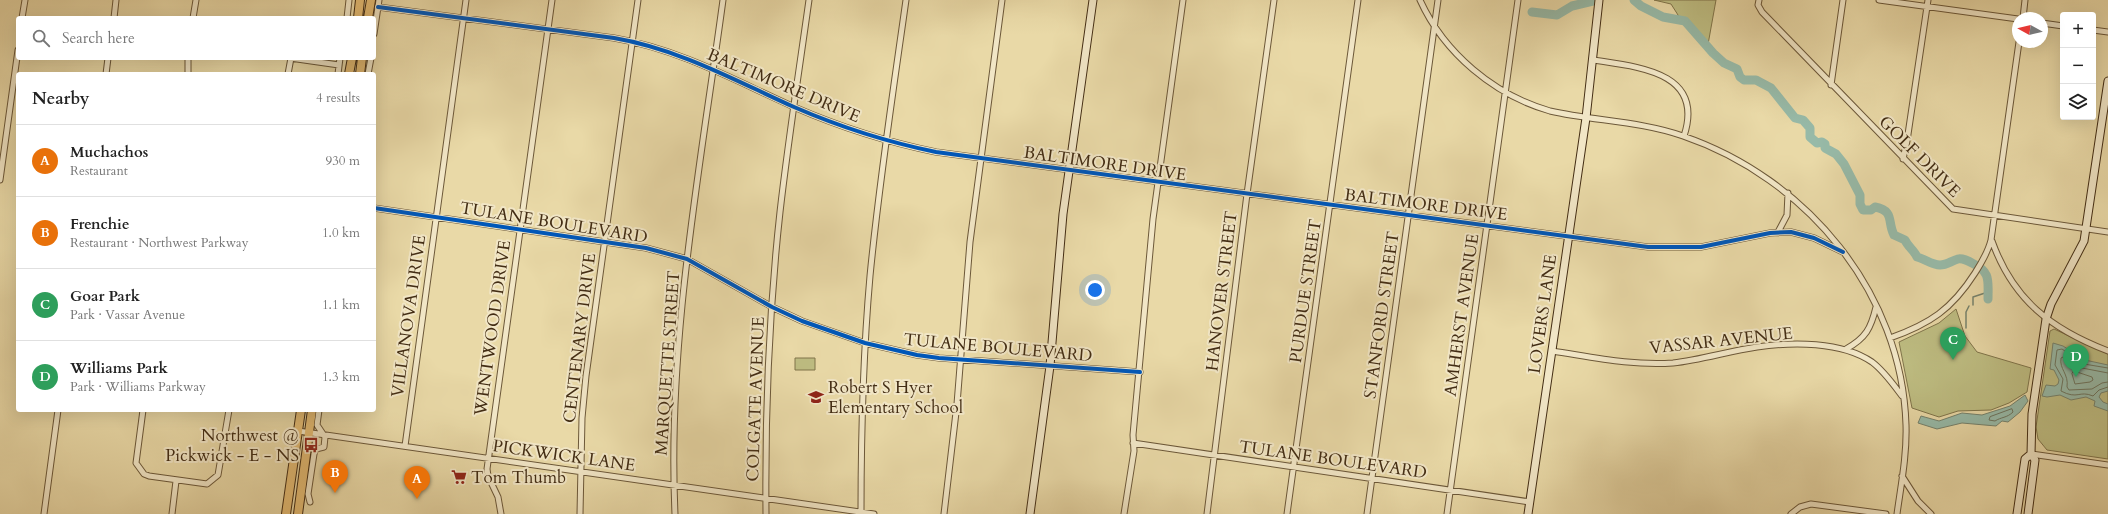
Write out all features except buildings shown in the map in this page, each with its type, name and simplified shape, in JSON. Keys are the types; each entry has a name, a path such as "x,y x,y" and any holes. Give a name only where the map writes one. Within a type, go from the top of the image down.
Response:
{"main road":[{"path":"358,16 360,0"},
{"path":"368,16 371,0"},
{"path":"350,72 352,60"},
{"path":"360,72 362,60"},
{"path":"286,514 301,412"},
{"path":"298,514 312,412"}],"street":[{"path":"22,16 25,0"},
{"path":"114,16 116,0"},
{"path":"194,16 196,0"},
{"path":"347,16 349,0"},
{"path":"376,20 379,0"},
{"name":"VILLANOVA DRIVE","path":"405,446 466,0"},
{"name":"WENTWOOD DRIVE","path":"501,514 498,497 488,476 489,458 552,0"},
{"name":"CENTENARY DRIVE","path":"580,514 586,376 638,0"},
{"name":"MARQUETTE STREET","path":"675,514 674,485 676,374 687,259 723,0"},
{"name":"COLGATE AVENUE","path":"766,514 767,401 772,307 780,213 809,0"},
{"path":"861,513 865,344 870,277 886,140 906,0"},
{"path":"944,514 961,360 970,248 980,160 1002,0"},
{"path":"1030,514 1050,366 1063,214 1093,0"},
{"path":"1124,514 1134,451 1133,443 1148,266 1183,0"},
{"name":"HANOVER STREET","path":"1207,514 1216,456 1247,194 1274,0"},
{"name":"PURDUE STREET","path":"1287,514 1331,205 1358,0"},
{"path":"1420,0 1434,27 1447,44 1469,67 1506,92 1543,109 1586,118 1640,125 1684,136 1742,161 1788,193 1826,230 1863,281 1890,338 1900,379 1906,424 1902,476 1896,514"},
{"name":"STANFORD STREET","path":"1367,514 1438,0"},
{"name":"AMHERST AVENUE","path":"1447,514 1518,0"},
{"name":"LOVERS LANE","path":"1528,514 1586,118 1599,0"},
{"name":"GOLF DRIVE","path":"1759,0 1759,8 1831,85 1953,209 2108,232"},
{"path":"1831,85 1843,0"},
{"path":"1879,0 2012,18"},
{"path":"1903,159 1907,142 1928,0"},
{"path":"2024,12 2025,0"},
{"name":"BALTIMORE DRIVE","path":"378,7 548,29 632,41 653,46 714,69 794,107 837,124 886,140 936,152 980,160 1569,235 1648,247 1678,248 1707,246 1778,232 1791,232 1814,238 1843,252"},
{"path":"2048,24 2060,26"},
{"path":"2096,30 2108,32"},
{"path":"1890,338 1913,330 1936,317 1959,297 1986,256 1991,240 2018,48"},
{"path":"0,180 17,60"},
{"path":"106,72 108,60"},
{"path":"188,60 188,72"},
{"path":"288,72 290,60"},
{"path":"304,60 339,65"},
{"path":"338,72 340,60"},
{"path":"368,72 371,60"},
{"path":"1593,60 1641,70 1664,77 1676,84 1684,94 1689,108 1688,124 1684,136"},
{"path":"2028,514 2035,460 2031,454 2032,414 2046,319 2051,304 2080,252 2087,229 2108,81"},
{"path":"1778,232 1787,215 1788,193"},
{"name":"TULANE BOULEVARD","path":"376,208 646,248 687,259 772,307 802,321 865,344 917,355 961,360 1140,372"},
{"path":"1991,240 2007,275 2026,301 2046,319 2070,333 2108,351"},
{"path":"1846,349 1859,342 1868,331 1876,306"},
{"name":"VASSAR AVENUE","path":"1552,351 1631,362 1654,363 1674,362 1772,345 1805,345 1846,349 1872,363 1885,374 1902,397"},
{"path":"44,514 58,412"},
{"path":"143,412 136,463 144,474 176,481 207,484 218,476 228,412"},
{"path":"310,502 308,494 314,451 318,448 324,447 325,435 317,425 319,412"},
{"name":"PICKWICK LANE","path":"298,431 874,514"},
{"name":"TULANE BOULEVARD","path":"1133,443 1530,502"},
{"path":"2017,514 2025,459 2031,454 2108,465"},
{"path":"1902,476 1918,501 1931,514"},
{"path":"172,514 176,481"},
{"path":"1791,514 1800,506 1811,504 1886,514"}],"shaded area":[{"path":"1654,0 1716,0 1707,50 1685,26 1671,4"},
{"path":"1956,309 1965,336 1977,352 2031,368 2027,392 2009,403 1991,410 1958,411 1939,417 1912,408 1899,342 1939,323"},
{"path":"2054,329 2108,354 2108,459 2047,450 2038,439 2036,427 2050,331"},
{"path":"795,358 815,358 815,370 795,370"}],"water":[{"path":"2053,343 2063,346 2085,360 2108,365 2108,391 2101,393 2099,397 2103,402 2108,404 2108,411 2094,406 2095,401 2086,397 2071,400 2060,395 2047,397 2042,396 2046,385 2055,386 2058,384 2059,380 2054,370 2050,369"},
{"path":"2025,395 2028,401 2020,412 2008,422 2002,421 1996,426 1962,423 1937,429 1918,423 1921,416 1939,421 1962,413 1982,415 2010,406"}],"waterway":[{"path":"1634,0 1641,6 1663,17 1685,21 1713,53 1724,63 1737,69 1740,77 1744,80 1756,80 1771,88 1795,118 1803,120 1810,128 1810,137 1817,143 1822,142 1825,144 1825,148 1836,154 1844,164 1860,195 1860,204 1863,210 1871,210 1875,207 1885,211 1888,214 1894,235 1905,240 1917,257 1940,265 1961,259 1978,266 1983,270 1987,277 1988,299"},
{"path":"1532,12 1557,15 1572,6 1593,1"},
{"path":"1973,305 1973,297 1988,292"},
{"path":"1966,328 1966,312 1969,306"}],"cycle path":[{"path":"378,7 614,38 638,43 707,67 794,107 829,121 882,139 936,152 1648,247 1701,247 1770,233 1791,232 1814,238 1843,252"},
{"path":"376,208 646,248 687,259 772,307 802,321 865,343 917,355 939,358 1140,372"}],"place":[{"name":"Goar Park","path":"1953,360"},
{"name":"Williams Park","path":"2076,377"},
{"name":"Robert S Hyer Elementary School","path":"816,397"},
{"name":"Northwest @ Pickwick - E - NS","path":"311,445"},
{"name":"Tom Thumb","path":"459,477"},
{"name":"Frenchie","path":"335,493"},
{"name":"Muchachos","path":"417,499"}]}
